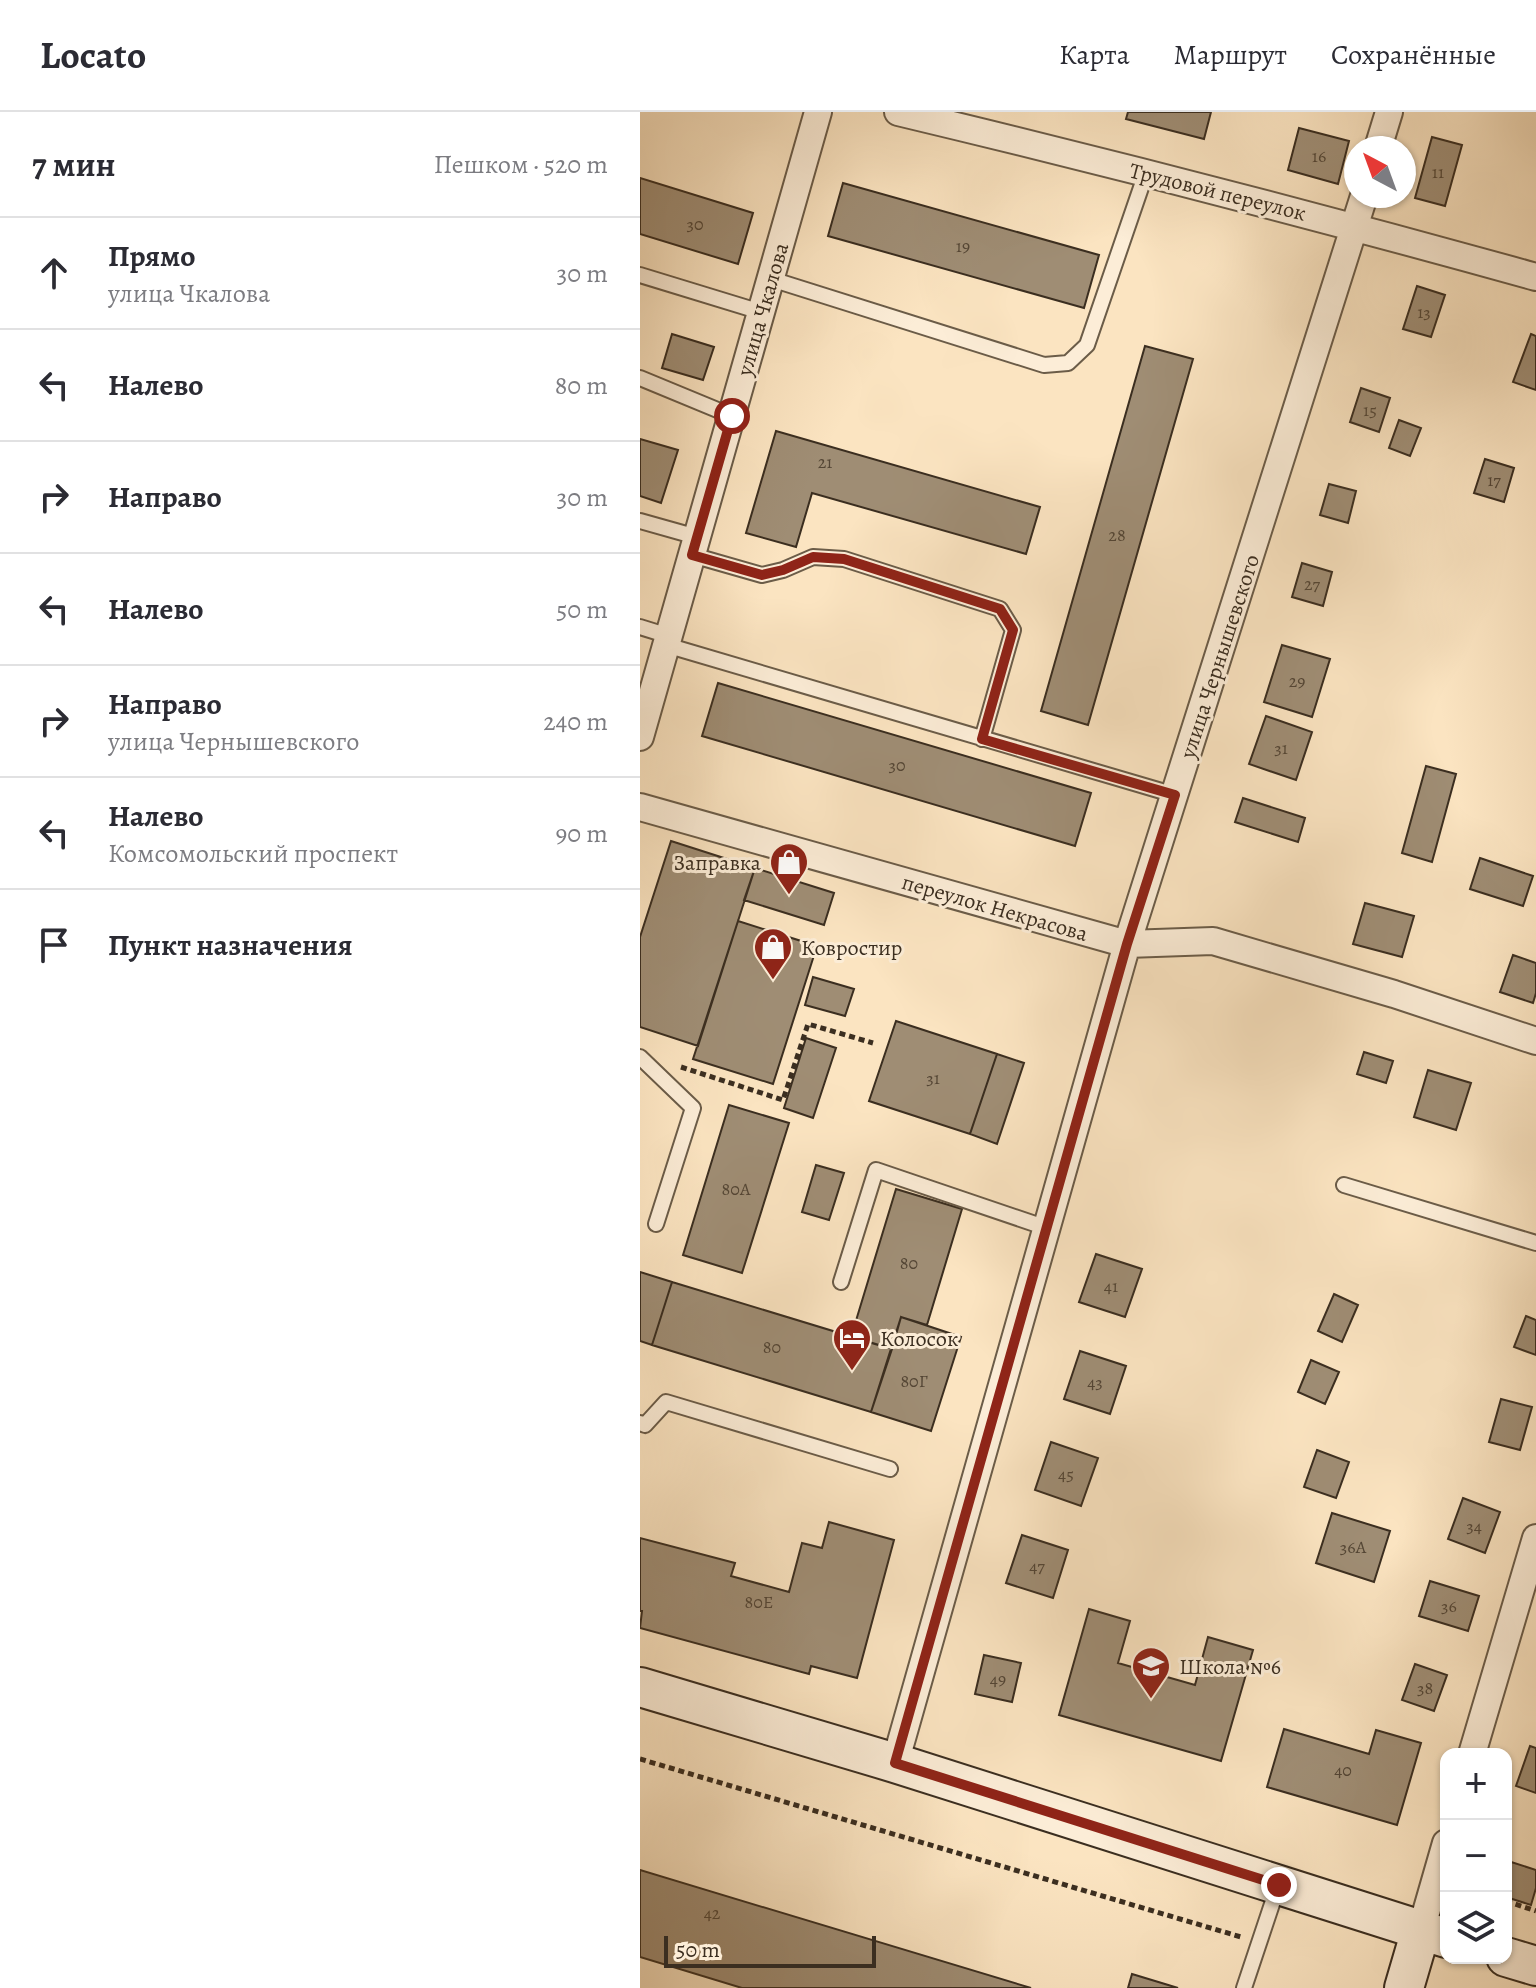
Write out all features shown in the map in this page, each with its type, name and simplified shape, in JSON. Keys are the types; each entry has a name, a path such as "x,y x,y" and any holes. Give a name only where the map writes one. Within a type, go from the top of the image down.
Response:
{"main road":[{"path":"640,1687 895,1763 1434,1934 1404,1988"},
{"path":"1512,1959 1536,1966"}],"street":[{"name":"улица Чкалова","path":"640,737 818,112"},
{"name":"Трудовой переулок","path":"898,112 1355,226 1536,277"},
{"path":"1382,136 1389,112"},
{"name":"улица Чернышевского","path":"895,1763 1127,944 1360,208"},
{"name":"переулок Некрасова","path":"640,807 1127,944 1213,941 1394,994 1536,1041"},
{"path":"1474,1748 1536,1538"},
{"path":"1434,1934 1440,1888"}],"lane":[{"path":"771,279 1044,365 1068,363 1087,345 1146,173"},
{"path":"640,275 761,312"},
{"path":"640,378 732,416"},
{"path":"640,521 762,575 813,557 844,559 1000,609 1013,630 982,739"},
{"path":"640,627 668,640 982,739 1175,795"},
{"path":"640,1057 693,1108 656,1224"},
{"path":"841,1282 876,1170 1047,1228"},
{"path":"1344,1185 1536,1243"},
{"path":"640,1423 645,1425 666,1402 890,1469"},
{"path":"1244,1988 1279,1885"}],"path":[{"path":"669,1063 783,1100 808,1024 873,1043"},
{"path":"640,1759 1259,1943"},
{"path":"1512,1903 1536,1911"}],"building":[{"path":"1128,112 1211,112 1204,139 1126,119"},
{"path":"1299,128 1344,140 1344,161 1338,184 1288,170"},
{"path":"1432,137 1462,145 1445,206 1416,198"},
{"path":"640,178 753,213 738,264 640,234"},
{"path":"843,183 1099,255 1084,308 828,236"},
{"path":"1417,286 1445,295 1431,337 1403,329"},
{"path":"672,334 714,347 703,380 662,368"},
{"path":"1531,334 1536,336 1536,390 1513,382"},
{"path":"1145,346 1193,359 1088,725 1041,711"},
{"path":"1361,388 1390,398 1379,432 1350,422"},
{"path":"1399,420 1421,428 1410,456 1389,448"},
{"path":"776,431 1040,507 1026,554 812,493 796,547 746,533"},
{"path":"640,439 678,450 661,503 640,496"},
{"path":"1485,459 1514,468 1504,502 1474,493"},
{"path":"1329,484 1356,491 1348,523 1320,515"},
{"path":"1302,563 1332,572 1323,606 1292,597"},
{"path":"1282,645 1330,659 1312,717 1264,702"},
{"path":"718,683 1091,793 1075,846 702,736"},
{"path":"1266,716 1312,732 1296,780 1249,764"},
{"path":"1426,766 1456,774 1432,862 1402,853"},
{"path":"1243,798 1305,818 1298,842 1235,822"},
{"path":"671,841 755,868 698,1046 640,1027 640,937"},
{"path":"1480,858 1533,876 1523,906 1470,889"},
{"name":"Заправка","path":"755,868 834,893 824,925 744,900"},
{"path":"1365,903 1414,916 1402,957 1353,944"},
{"path":"738,921 817,946 773,1084 693,1059"},
{"path":"1513,955 1536,963 1533,1003 1500,992"},
{"path":"813,977 854,989 845,1016 805,1005"},
{"path":"896,1021 997,1054 970,1134 869,1101"},
{"path":"806,1038 836,1048 813,1118 784,1108"},
{"path":"1364,1052 1393,1061 1386,1083 1357,1074"},
{"path":"997,1054 1024,1063 997,1144 970,1134"},
{"path":"1428,1070 1471,1083 1456,1130 1414,1117"},
{"path":"729,1105 789,1123 742,1273 683,1255"},
{"path":"816,1165 844,1173 829,1220 802,1212"},
{"path":"896,1189 962,1209 927,1325 901,1317 892,1349 851,1337"},
{"path":"1096,1254 1142,1269 1125,1317 1079,1302"},
{"path":"640,1272 672,1282 652,1345 640,1341"},
{"path":"672,1282 892,1349 871,1412 652,1345"},
{"path":"1334,1294 1358,1305 1342,1342 1318,1331"},
{"path":"1526,1316 1536,1320 1536,1355 1514,1347"},
{"path":"901,1317 961,1337 931,1431 871,1412"},
{"path":"1080,1351 1126,1366 1110,1414 1064,1399"},
{"path":"1311,1360 1339,1372 1325,1404 1298,1392"},
{"path":"1501,1399 1532,1407 1520,1450 1489,1442"},
{"path":"1051,1442 1098,1458 1081,1506 1035,1490"},
{"path":"1317,1450 1349,1462 1336,1498 1304,1487"},
{"path":"1463,1498 1500,1512 1485,1553 1448,1539"},
{"path":"1332,1513 1390,1531 1374,1582 1316,1563"},
{"path":"829,1522 894,1540 857,1678 811,1666 809,1674 640,1628 640,1538 735,1563 731,1576 789,1592 802,1543 822,1548"},
{"path":"1022,1535 1068,1550 1053,1598 1006,1583"},
{"path":"1430,1581 1479,1596 1468,1631 1419,1616"},
{"name":"Школа №6","path":"1089,1609 1130,1621 1118,1663 1195,1685 1208,1637 1253,1650 1221,1761 1059,1715"},
{"path":"984,1655 1021,1663 1012,1702 975,1694"},
{"path":"1415,1664 1447,1675 1434,1711 1402,1700"},
{"path":"1284,1729 1369,1754 1376,1730 1421,1743 1397,1825 1267,1787"},
{"path":"1530,1746 1536,1748 1536,1793 1516,1786"},
{"path":"1512,1862 1536,1870 1536,1888 1531,1905 1512,1899"},
{"path":"640,1870 1031,1988 742,1988 640,1957"},
{"path":"1132,1974 1165,1984 1178,1988 1128,1988"}],"place":[{"name":"Заправка","path":"789,896"},
{"name":"Ковростир","path":"773,981"},
{"name":"Колосок","path":"852,1372"},
{"name":"Школа №6","path":"1151,1700"}],"route":[{"path":"732,416 692,555 762,575 813,557 844,559 1000,609 1013,630 982,739 1175,795 1127,944 895,1763 1279,1885"}]}
